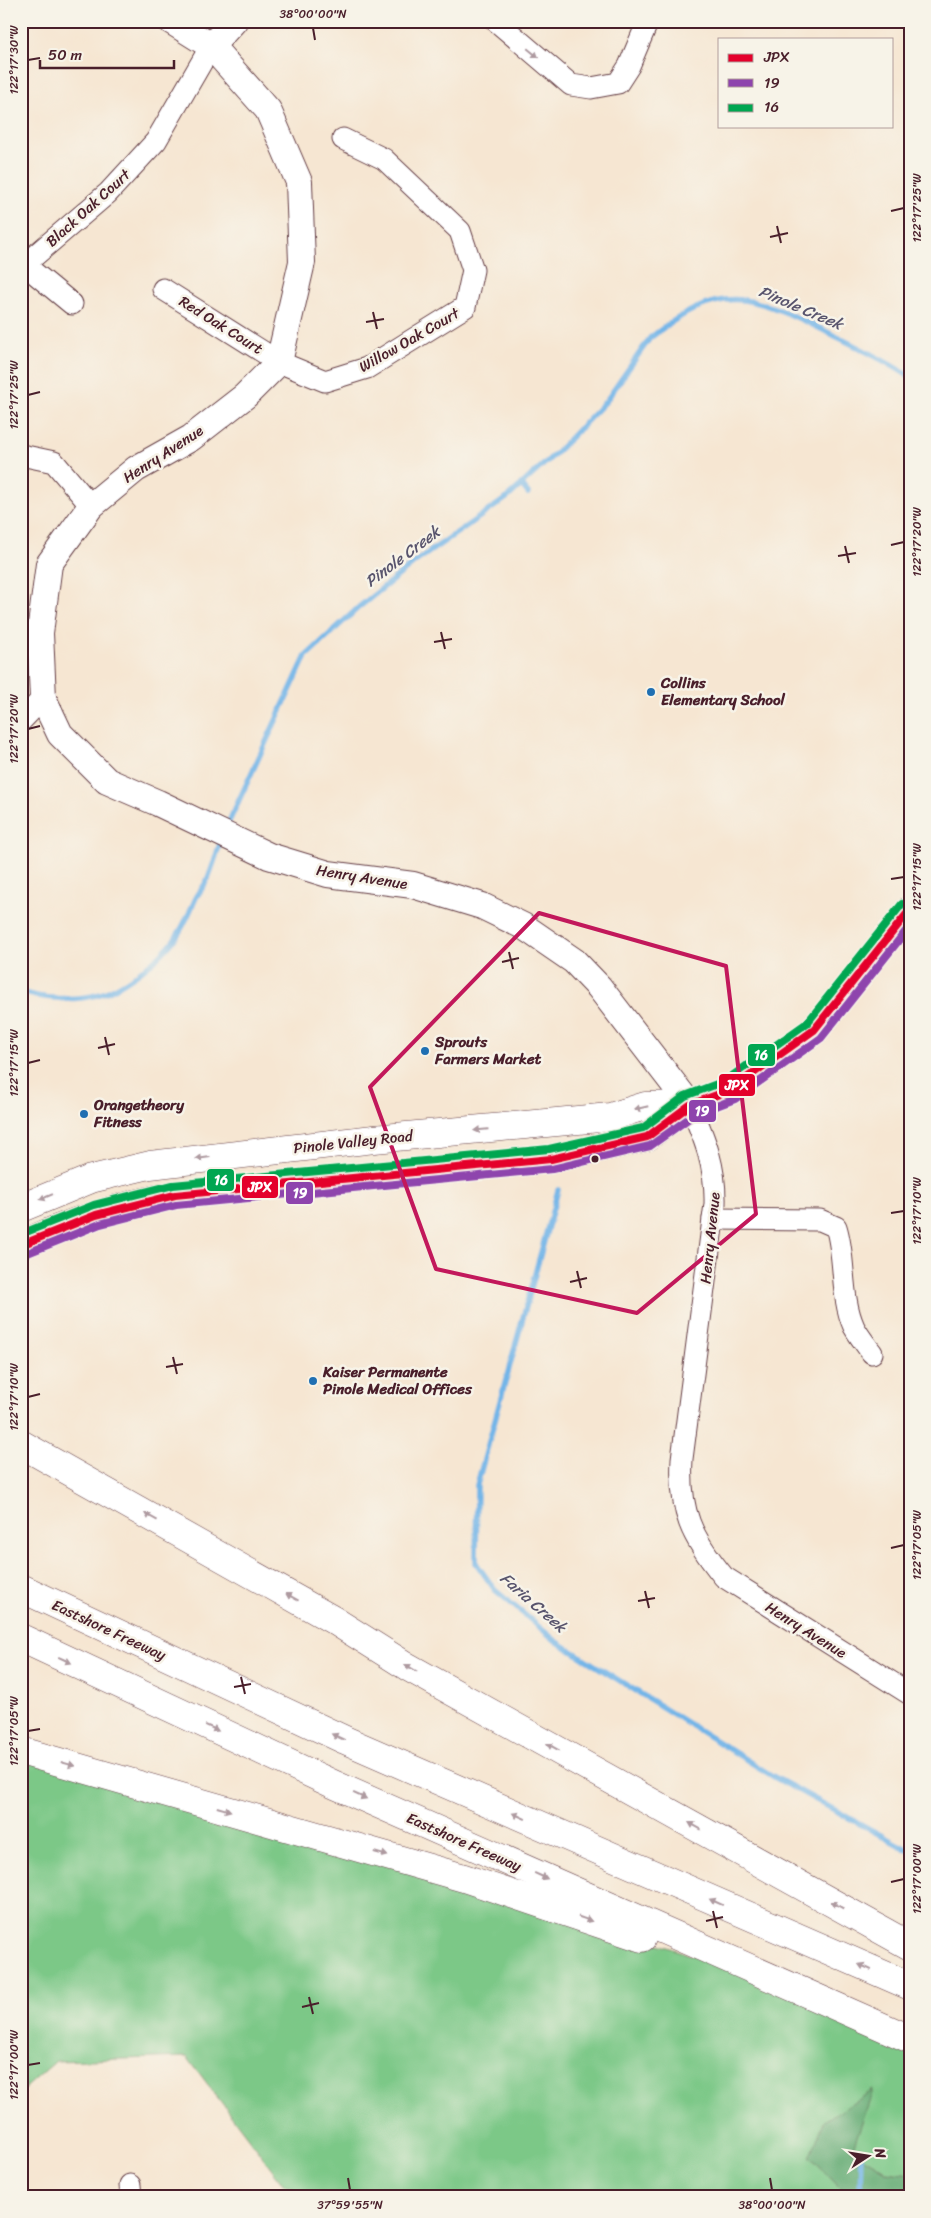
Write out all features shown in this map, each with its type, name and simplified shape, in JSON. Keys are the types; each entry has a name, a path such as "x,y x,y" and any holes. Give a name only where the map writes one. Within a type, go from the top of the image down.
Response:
{"main road":[{"name":"Pinole Valley Road","path":"21,1245 41,1235 131,1203 175,1195 551,1158 647,1137 690,1105 730,1090 814,1030 910,910"},
{"name":"Pinole Valley Road","path":"21,1208 91,1180 150,1165 374,1139 610,1117 645,1106 690,1105"},
{"path":"21,1444 326,1616 408,1667 910,1946"},
{"name":"Eastshore Freeway","path":"21,1588 345,1740 910,1986"},
{"name":"Eastshore Freeway","path":"21,1638 333,1784 910,2039"},
{"path":"21,1751 464,1878 815,1997"}],"street":[{"path":"171,21 210,46 268,110 299,182 302,262 279,362"},
{"path":"210,46 234,21"},
{"path":"496,21 571,85 591,88 618,83 629,66 648,21"},
{"name":"Black Oak Court","path":"72,304 23,263 108,193 156,141 210,46"},
{"name":"Willow Oak Court","path":"279,362 325,382 367,368 465,307 473,270 460,231 384,159 344,139"},
{"name":"Red Oak Court","path":"163,288 279,362"},
{"name":"Henry Avenue","path":"279,362 245,396 191,438 136,469 91,506 50,564 40,633 43,698 60,734 107,781 269,856 328,874 413,885 482,906 523,926 574,961 599,987 690,1105 708,1145 714,1174 713,1219 682,1458 681,1482 691,1531 702,1550 724,1577 910,1694"},
{"path":"21,455 54,462 91,506"},
{"path":"21,721 43,698"},
{"path":"713,1219 820,1220 836,1227 841,1242 847,1298 854,1327 872,1354"}],"highlighted area":[{"path":"539,913 726,966 756,1214 637,1313 436,1269 370,1087"}],"green space":[{"path":"21,1751 464,1878 815,1997 910,2039 910,2174 886,2171 852,2151 872,2091 810,2157 849,2197 313,2197 284,2185 187,2057 56,2061 21,2092"},
{"path":"873,2090 852,2151 886,2171 910,2174 910,2197 849,2197 810,2157 824,2122"}],"waterway":[{"name":"Pinole Creek","path":"226,828 306,656 359,607 415,562 508,497 556,453 606,401 650,338 674,320 696,308 716,302 735,300 754,302 797,317 878,358 910,377"},
{"name":"Faria Creek","path":"521,484 528,493"},
{"name":"Pinole Creek","path":"21,992 59,998 88,997 107,992 140,972 170,945 179,932 209,875 221,841"},
{"name":"Faria Creek","path":"558,1190 477,1485 476,1563 495,1590 556,1641 774,1777 910,1851"},
{"name":"Faria Creek","path":"860,2197 861,2155"}],"transit line":[{"name":"16","path":"21,1234 94,1205 173,1185 549,1149 643,1128 685,1096 725,1081 807,1023 902,904"},
{"name":"JPX","path":"21,1245 96,1215 175,1195 551,1159 647,1137 690,1105 730,1090 814,1030 910,910"},
{"name":"19","path":"25,1254 100,1224 176,1205 552,1169 650,1146 695,1114 735,1099 821,1038 910,926"}],"place":[{"name":"Collins Elementary School","path":"651,692"},
{"name":"Sprouts Farmers Market","path":"425,1051"},
{"name":"Orangetheory Fitness","path":"84,1114"},
{"name":"Kaiser Permanente Pinole Medical Offices","path":"313,1381"}]}
